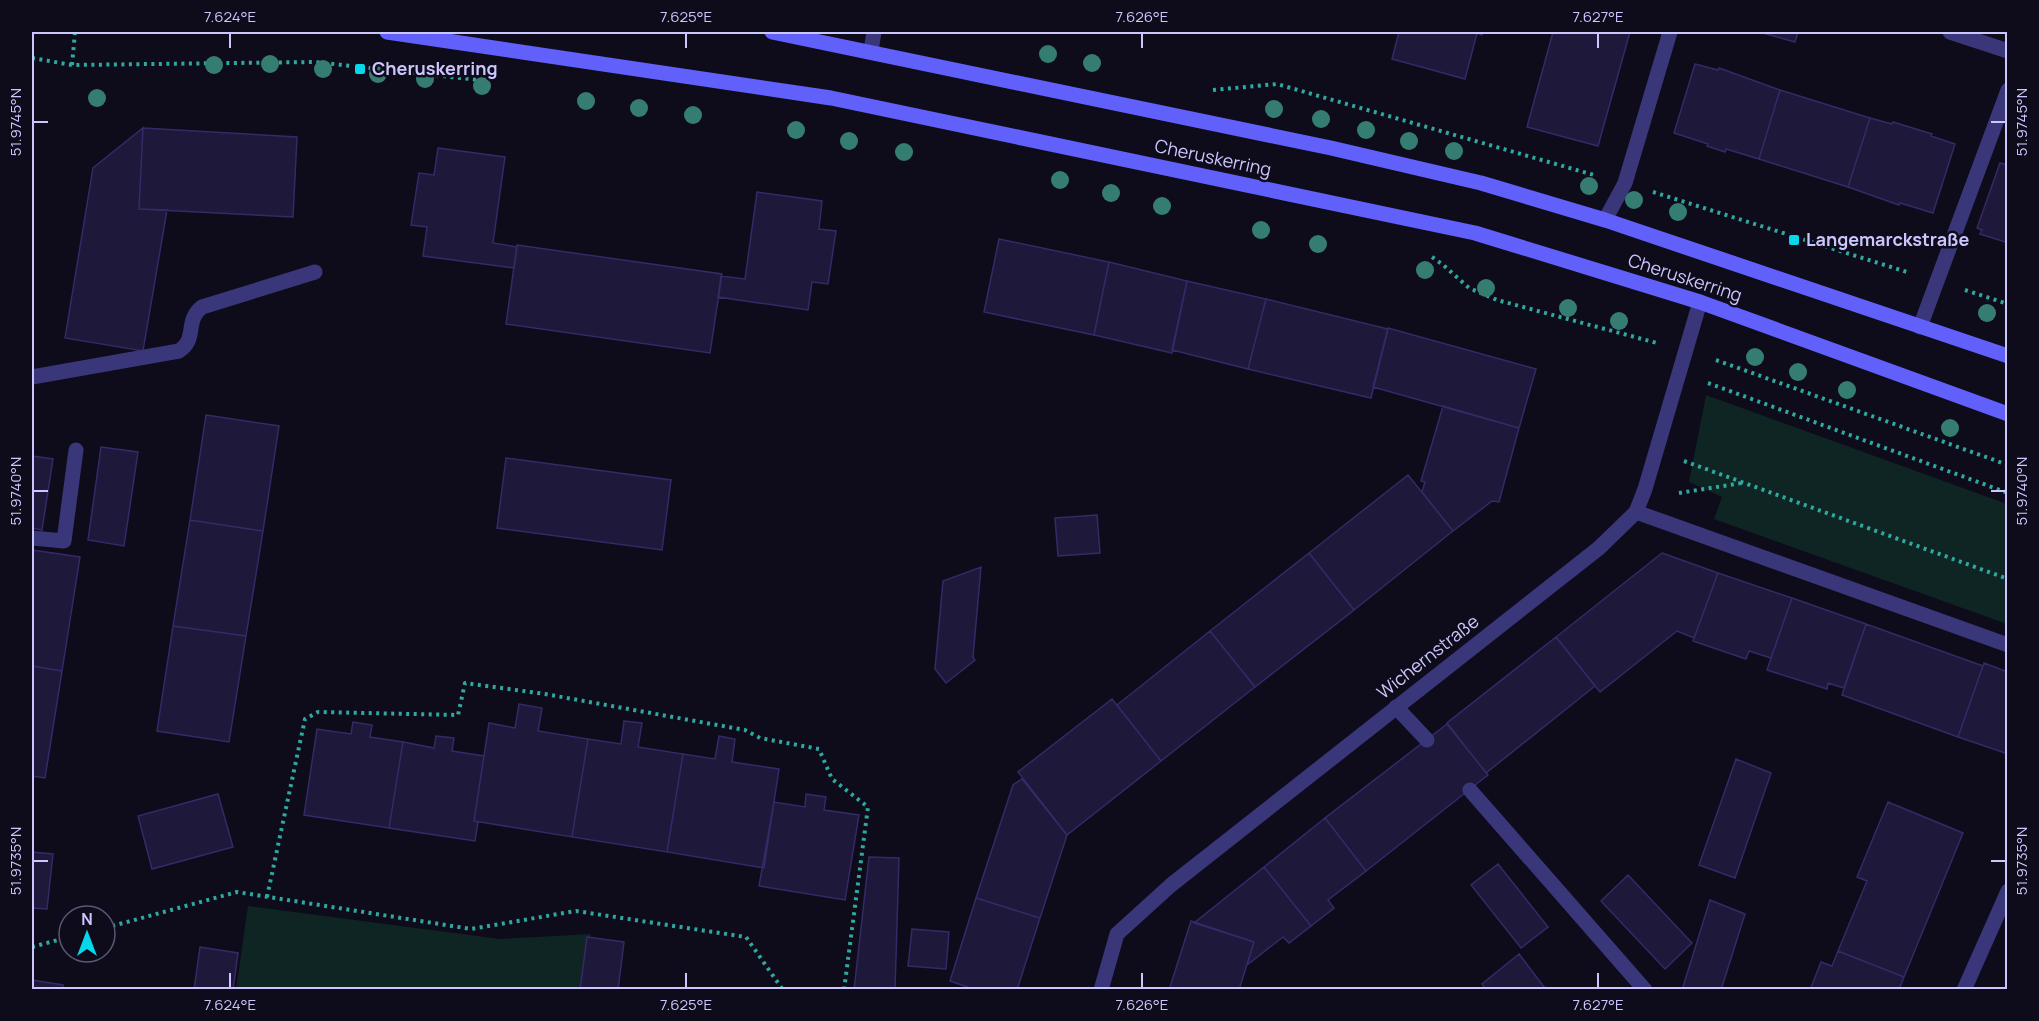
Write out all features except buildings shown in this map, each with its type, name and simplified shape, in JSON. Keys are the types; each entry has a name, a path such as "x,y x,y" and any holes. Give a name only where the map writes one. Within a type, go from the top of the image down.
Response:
{"main road":[{"name":"Cheruskerring","path":"387,32 820,97 1475,233 1700,302 2007,414"},
{"name":"Cheruskerring","path":"772,32 1331,148 1481,183 1605,220 2007,356"}],"street":[{"path":"871,51 874,32"},
{"path":"1605,220 1625,183 1670,32"},
{"path":"1950,32 2007,51"},
{"path":"1920,327 2007,90"},
{"path":"32,377 179,351 186,347 190,340 192,318 202,308 315,272"},
{"name":"Wichernstraße","path":"1101,990 1117,934 1171,885 1599,548 1639,505 1700,302"},
{"path":"32,538 64,541 76,450"},
{"path":"1639,505 2007,645"},
{"path":"1396,707 1427,740"},
{"path":"1470,790 1645,990"},
{"path":"1964,990 2007,891"}],"path":[{"path":"72,64 75,32"},
{"path":"32,58 72,64 315,62 493,82"},
{"path":"1424,254 1442,264 1469,288 1497,300 1686,350 2007,465"},
{"path":"1678,373 1722,387 2007,494"},
{"path":"1656,451 2007,579"},
{"path":"1639,505 1743,483"},
{"path":"267,897 305,719 318,712 458,715 465,683 545,694 745,730 760,738 819,749 832,779 868,807 844,990"},
{"path":"117,925 237,892 471,929 576,911 746,937 783,990"},
{"path":"32,947 57,940"}],"green space":[{"path":"1706,395 2007,504 2007,624 1714,519 1722,497 1689,482"},
{"path":"248,906 500,939 591,934 582,989 236,990"}],"place":[{"name":"Cheruskerring","path":"360,69"},
{"name":"Langemarckstraße","path":"1794,240"}]}
